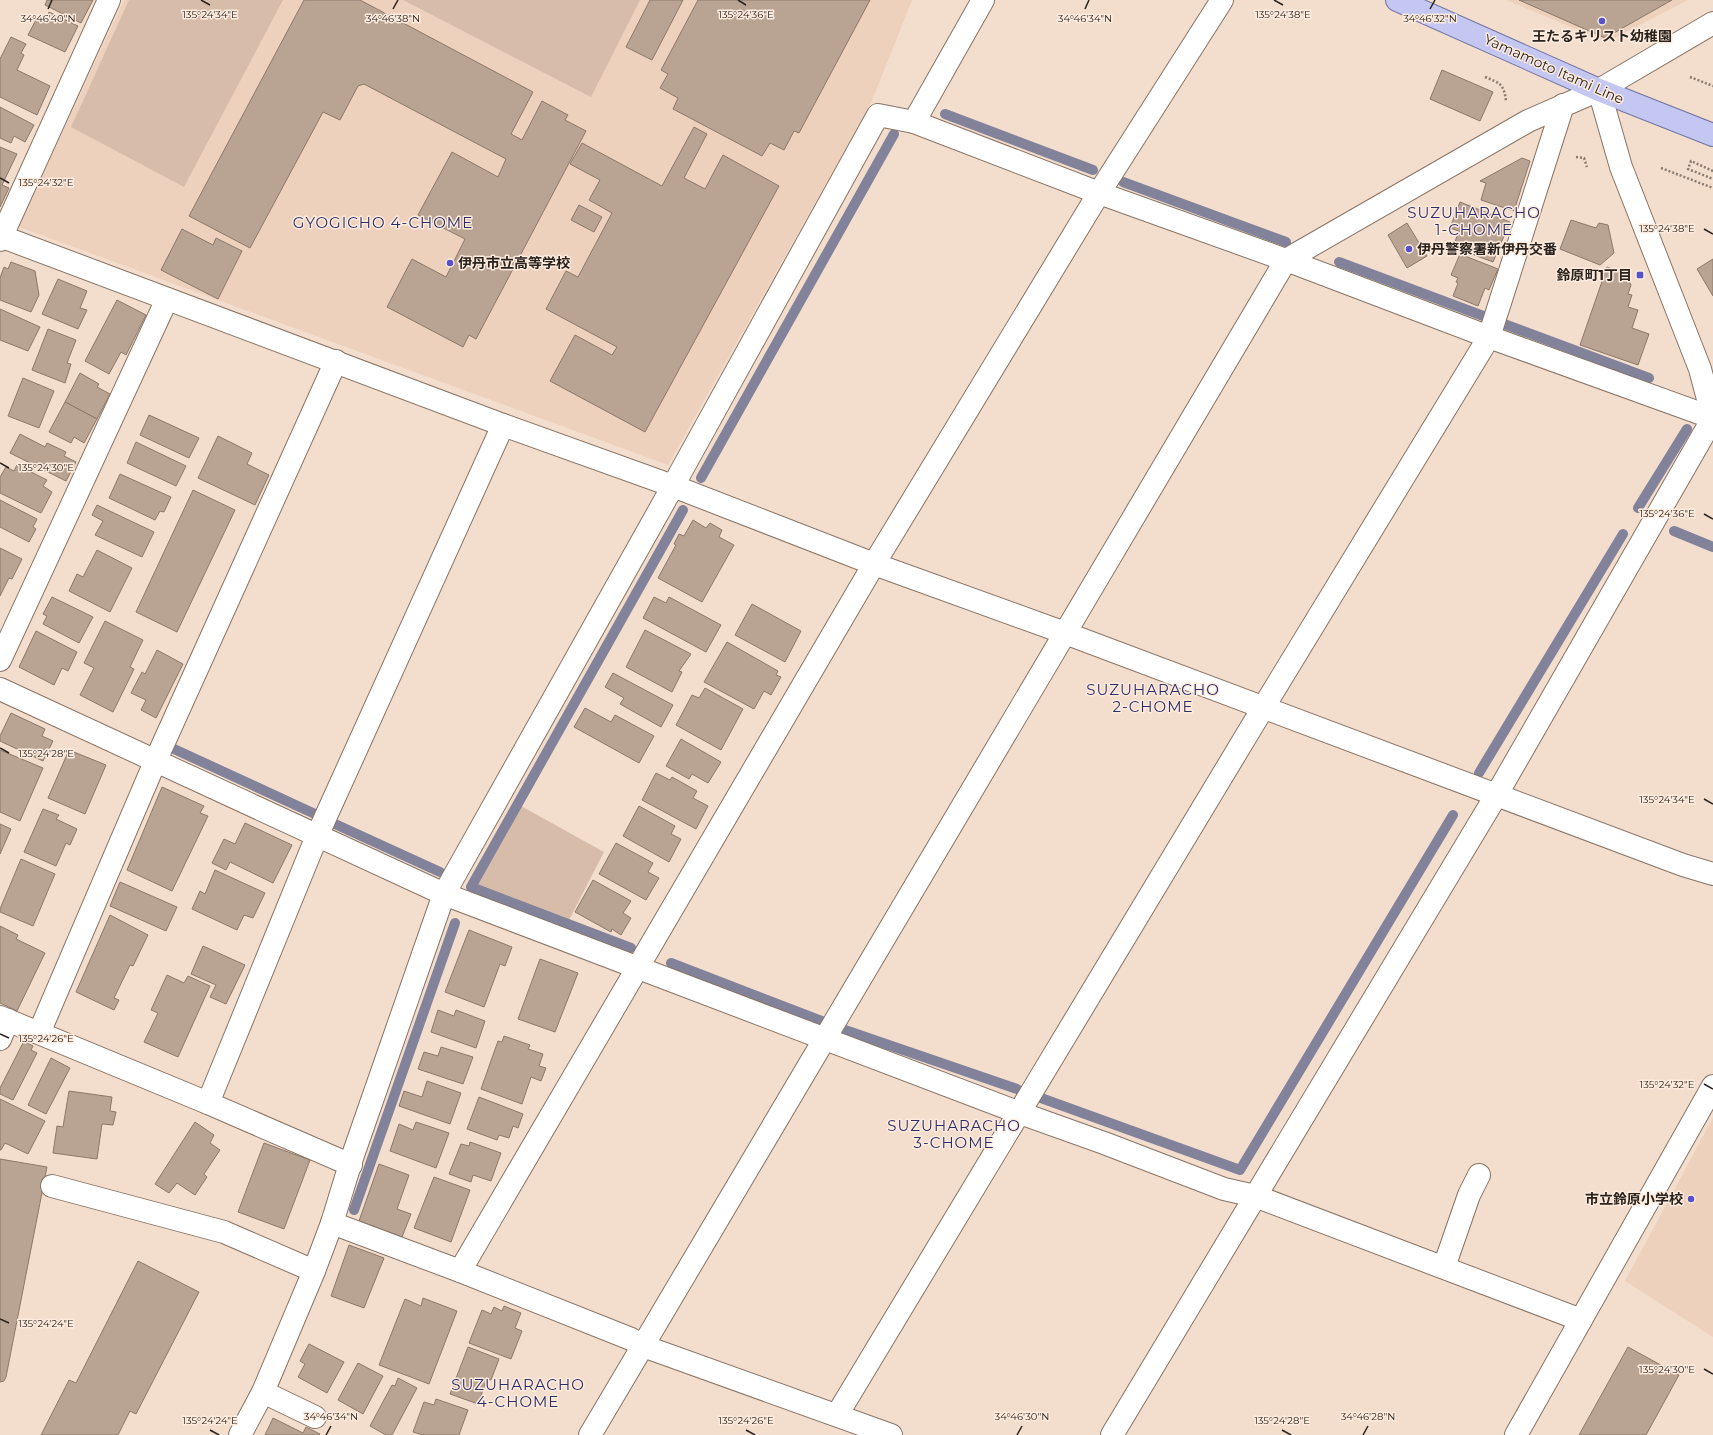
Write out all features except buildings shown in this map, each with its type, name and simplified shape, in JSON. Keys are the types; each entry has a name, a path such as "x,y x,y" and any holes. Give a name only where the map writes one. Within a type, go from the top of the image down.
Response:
{"main road":[{"name":"Yamamoto Itami Line","path":"1397,0 1599,90 1713,135"}],"street":[{"path":"109,0 1,238 336,361 503,425 673,486 874,564 1066,633 1497,794 1682,865 1713,874"},
{"path":"914,122 982,0"},
{"path":"460,1271 874,564 1099,193 1222,0"},
{"path":"590,1435 826,1040 1286,260 1528,121 1599,90 1713,23"},
{"path":"1112,1435 1497,794 1713,418 1706,365 1621,167 1599,90"},
{"path":"837,1415 1489,337 1563,105"},
{"path":"240,1435 263,1392 332,1223 444,894 673,486 878,115 914,122 1099,193 1286,260 1489,337 1713,418"},
{"path":"0,660 167,299"},
{"path":"39,1033 155,762 336,361"},
{"path":"208,1103 317,836 503,425"},
{"path":"0,689 155,762 444,894 1020,1113 1104,1142 1224,1189 1255,1196 1581,1320"},
{"path":"3,1025 39,1033 208,1103 351,1165"},
{"path":"1516,1435 1713,1086"},
{"path":"1444,1267 1469,1194 1479,1175"},
{"path":"52,1186 224,1232 314,1270"},
{"path":"332,1223 631,1338 643,1346 891,1435"},
{"path":"263,1392 315,1417"}],"path":[{"path":"1485,77 1500,84 1505,91 1506,103"},
{"path":"1690,77 1713,86"},
{"path":"1572,156 1584,158 1587,167"},
{"path":"1713,171 1691,161 1688,169 1713,179"},
{"path":"1661,168 1713,188"}],"shaded area":[{"name":"伊丹市立高等学校","path":"124,0 912,0 871,103 668,465 19,227"},
{"path":"129,0 283,0 184,187 71,127"},
{"path":"403,0 640,0 591,97"},
{"name":"王たるキリスト幼稚園","path":"1506,0 1688,0 1607,42"},
{"path":"521,806 604,852 569,920 477,888 476,883"},
{"name":"市立鈴原小学校","path":"1713,1118 1713,1337 1625,1281"}],"waterway":[{"path":"945,114 1093,170"},
{"path":"701,478 894,134"},
{"path":"1123,182 1286,242"},
{"path":"1339,262 1486,317"},
{"path":"1504,324 1649,378"},
{"path":"1638,508 1687,429"},
{"path":"631,948 471,887 683,510"},
{"path":"1674,531 1713,547"},
{"path":"1479,773 1623,534"},
{"path":"174,749 315,814"},
{"path":"1041,1098 1240,1170 1453,815"},
{"path":"335,824 440,872"},
{"path":"354,1210 455,923"},
{"path":"671,963 827,1023"},
{"path":"845,1030 1017,1089"}],"place":[{"name":"王たるキリスト幼稚園","path":"1602,21"},
{"name":"伊丹警察署新伊丹交番","path":"1409,249"},
{"name":"伊丹市立高等学校","path":"450,263"},
{"name":"鈴原町1丁目","path":"1640,275"},
{"name":"市立鈴原小学校","path":"1691,1199"}],"district":[{"name":"SUZUHARACHO 1-CHOME","path":"1474,222"},
{"name":"GYOGICHO 4-CHOME","path":"383,223"},
{"name":"SUZUHARACHO 2-CHOME","path":"1153,698"},
{"name":"SUZUHARACHO 3-CHOME","path":"954,1134"},
{"name":"SUZUHARACHO 4-CHOME","path":"518,1394"}]}
